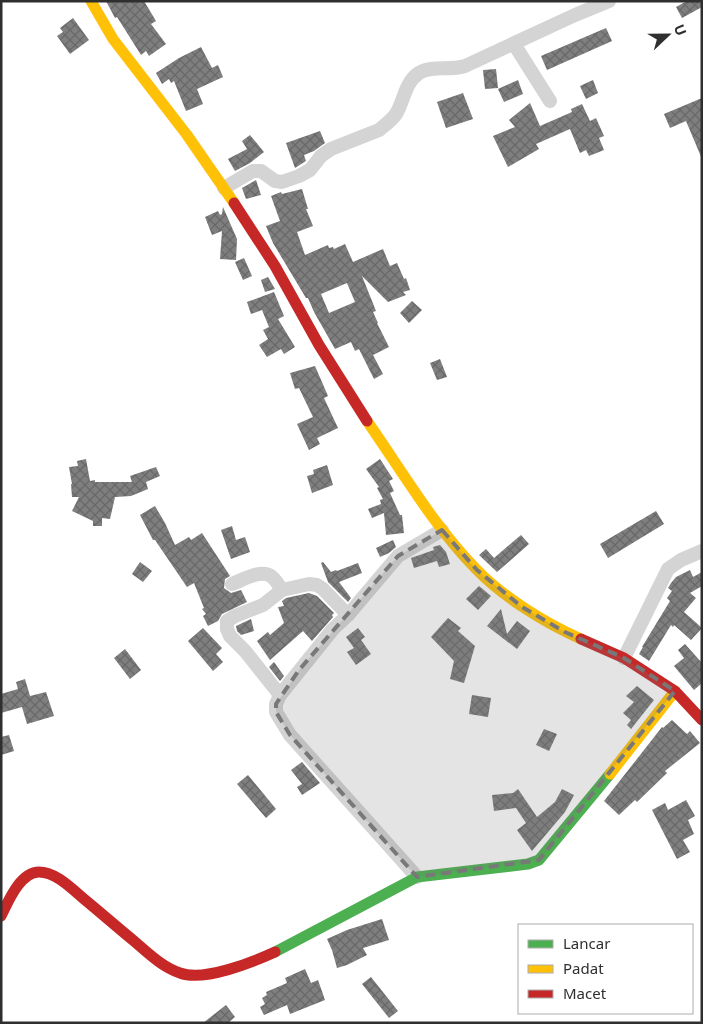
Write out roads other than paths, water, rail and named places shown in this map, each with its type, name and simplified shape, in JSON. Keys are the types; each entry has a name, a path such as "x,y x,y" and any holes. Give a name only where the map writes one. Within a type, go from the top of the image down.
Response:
{"street":[{"path":"91,1 112,39 187,135 224,188 275,266 320,345 362,413 442,530 477,570 522,607 565,632 624,658 675,691 702,720"},
{"path":"224,188 253,171 261,171 275,181 282,182 304,174 324,153 379,130 386,125 397,112 409,85 419,74 433,69 459,68 609,1"},
{"path":"514,44 550,101"},
{"path":"417,877 290,735 276,712 276,704 280,695 333,629 348,615 398,556 442,530"},
{"path":"624,658 668,570 681,560 702,551"},
{"path":"232,584 258,574 266,574 272,576 282,590"},
{"path":"280,695 245,651 230,636 227,629 228,621 235,616 263,605 282,590 300,585 316,585 323,589 348,615"},
{"path":"1,916 15,888 26,878 38,872 52,875 70,886 162,964 182,974 204,974 248,964 282,950 417,877 528,864 539,860 675,691"}]}
